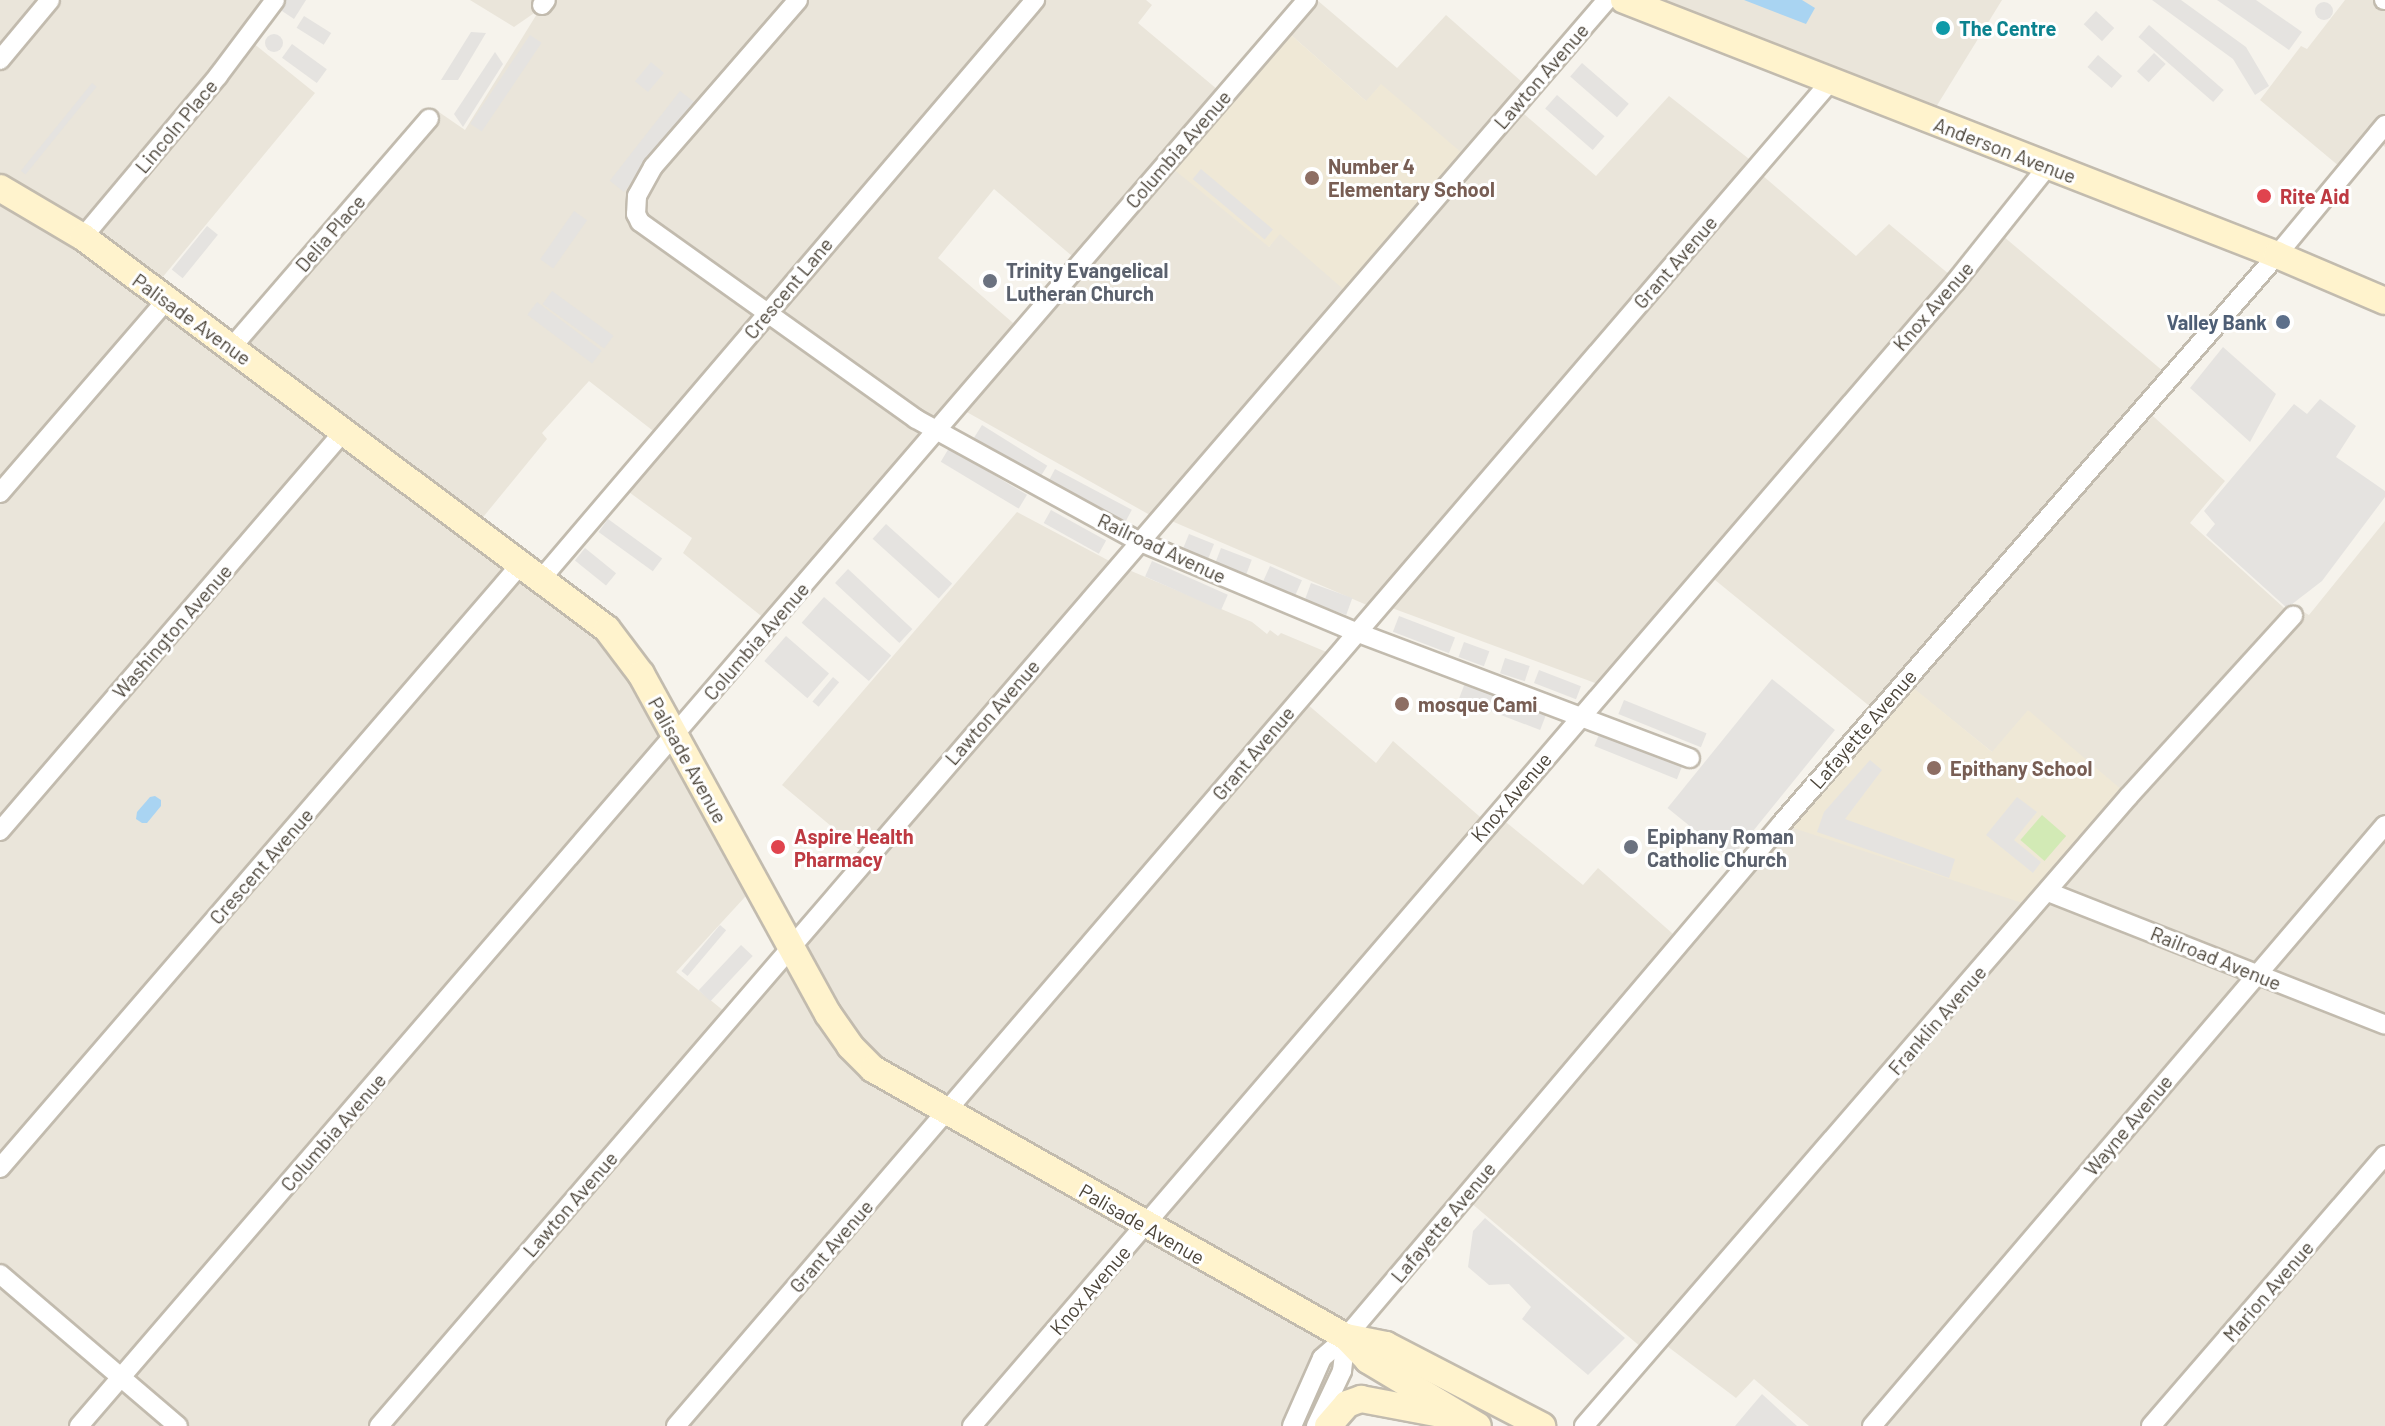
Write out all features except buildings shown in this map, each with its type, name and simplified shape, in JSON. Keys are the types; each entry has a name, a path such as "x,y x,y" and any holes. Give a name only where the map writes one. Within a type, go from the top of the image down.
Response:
{"main road":[{"name":"Anderson Avenue","path":"1624,0 2277,255 2385,301"},
{"name":"Palisade Avenue","path":"0,188 83,237 584,608 625,647 789,948 850,1046 873,1069 1145,1227 1346,1337 1386,1345 1542,1426"},
{"name":"Palisade Avenue","path":"1346,1337 1368,1360 1474,1423"},
{"path":"1328,1426 1347,1404 1361,1399 1474,1423 1507,1423 1514,1426"}],"street":[{"path":"0,60 50,0"},
{"name":"Railroad Avenue","path":"798,0 653,167 637,196 636,214 640,222 936,430 1138,541 1356,632 1690,758"},
{"name":"Crescent Lane","path":"532,571 767,312 1035,0"},
{"name":"Columbia Avenue","path":"79,1426 1307,0"},
{"name":"Lawton Avenue","path":"379,1426 1607,0"},
{"name":"Lincoln Place","path":"83,237 218,76 270,6"},
{"name":"Grant Avenue","path":"676,1426 1830,82"},
{"name":"Delia Place","path":"231,348 429,119"},
{"name":"Lafayette Avenue","path":"1292,1426 1322,1358 1346,1337 1781,824 2277,255 2385,125"},
{"name":"Knox Avenue","path":"972,1426 1956,281 2047,167"},
{"path":"0,493 166,301"},
{"name":"Washington Avenue","path":"0,831 344,431"},
{"name":"Crescent Avenue","path":"0,1168 532,571"},
{"name":"Franklin Avenue","path":"1584,1426 2129,796 2293,616"},
{"name":"Wayne Avenue","path":"1872,1426 2385,825"},
{"name":"Railroad Avenue","path":"2048,892 2385,1025"},
{"name":"Marion Avenue","path":"2151,1426 2385,1155"},
{"path":"0,1274 178,1426"},
{"path":"1316,1426 1342,1371 1346,1337"}],"shaded area":[{"path":"0,0 275,0 247,38 315,93 152,290 231,348 436,110 465,130 540,9 514,27 470,0 1146,0 1152,5 1138,23 1224,95 1269,247 1381,84 1367,102 1283,28 1307,0 1317,0 1397,68 1446,15 1530,89 1516,107 1596,176 1669,96 1758,166 1755,169 1856,256 1889,224 1956,280 1997,231 2170,377 2144,408 2225,481 2190,523 2293,616 2300,610 2309,615 2385,521 2385,1426 1809,1426 1754,1379 1736,1398 1659,1340 1648,1353 1464,1197 1322,1358 1292,1426 0,1426","holes":["994,189 1079,262 1020,329 938,258","589,381 661,437 622,487 692,538 683,553 771,624 956,406 1157,519 1160,516 1376,609 1381,604 1606,687 1704,571 1878,713 1905,682 1992,752 1781,824 1681,941 1598,868 1583,885 1496,814 1487,823 1393,741 1376,763 1300,698 1336,656 1281,633 1278,636 1270,630 1267,634 1252,622 1117,565 1017,512 782,785 868,857 730,1016 676,972 756,885 607,629 475,527 547,439 542,433"]},
{"path":"285,0 306,0 294,19 279,9"},
{"path":"1624,0 2002,0 1928,120"},
{"path":"2152,0 2181,0 2246,47 2269,86 2255,95 2233,59"},
{"path":"2217,0 2256,0 2302,32 2289,50"},
{"path":"2345,0 2385,0 2385,147 2374,138 2346,172 2260,100 2301,46 2307,49"},
{"path":"2324,2 2333,11 2324,20 2315,11"},
{"path":"2096,11 2114,28 2102,41 2084,24"},
{"path":"304,16 331,33 324,45 297,28"},
{"path":"2149,25 2224,90 2213,102 2139,37"},
{"path":"1283,28 1366,101 1381,84 1469,159 1350,295 1280,234 1269,247 1166,163"},
{"path":"471,32 486,33 458,80 441,80"},
{"path":"274,34 283,43 274,52 265,43"},
{"path":"530,35 542,43 482,132 470,124"},
{"path":"292,44 327,69 317,83 282,58"},
{"path":"495,52 503,64 463,127 454,114"},
{"path":"2154,53 2166,64 2149,82 2137,71"},
{"path":"2098,55 2122,76 2112,88 2088,67"},
{"path":"651,62 664,73 648,92 635,81"},
{"path":"1582,63 1629,104 1617,117 1570,77"},
{"path":"92,83 97,87 26,175 21,171"},
{"path":"680,91 694,102 624,192 610,181"},
{"path":"1557,95 1605,136 1593,150 1545,109"},
{"path":"1201,169 1273,229 1265,239 1193,179"},
{"path":"574,211 587,220 553,269 540,259"},
{"path":"207,226 218,235 183,278 172,270"},
{"path":"552,291 613,336 604,349 543,304"},
{"path":"537,302 602,351 592,364 527,315"},
{"path":"2223,347 2276,394 2250,442 2190,388"},
{"path":"2320,399 2356,426 2336,457 2385,491 2385,497 2322,581 2287,608 2206,535 2215,524 2204,511 2294,404 2307,414"},
{"path":"982,425 1047,466 1039,479 974,439"},
{"path":"949,448 1027,495 1019,509 941,462"},
{"path":"1055,469 1132,510 1124,524 1047,483"},
{"path":"1051,510 1106,541 1099,554 1044,523"},
{"path":"608,519 662,558 653,571 599,532"},
{"path":"886,524 952,584 939,598 873,539"},
{"path":"1189,534 1214,544 1208,559 1183,549"},
{"path":"585,548 616,573 606,586 575,560"},
{"path":"1221,548 1252,560 1246,575 1215,563"},
{"path":"1152,561 1228,595 1221,610 1145,577"},
{"path":"1270,566 1302,580 1295,596 1263,582"},
{"path":"848,569 912,629 899,643 835,583"},
{"path":"1311,583 1352,598 1346,615 1305,600"},
{"path":"824,597 891,655 869,681 802,623"},
{"path":"1399,616 1455,638 1449,653 1393,632"},
{"path":"786,636 829,673 807,698 764,661"},
{"path":"1464,642 1489,651 1484,666 1459,657"},
{"path":"1505,658 1530,666 1525,681 1500,673"},
{"path":"1539,670 1581,686 1576,699 1534,683"},
{"path":"833,677 839,682 819,707 812,702"},
{"path":"1772,679 1835,730 1730,859 1668,808"},
{"path":"1905,681 1992,752 2028,710 2129,796 2035,907 1781,824"},
{"path":"1465,683 1546,714 1540,730 1459,699"},
{"path":"1624,700 1707,733 1701,747 1618,714"},
{"path":"1600,732 1683,765 1677,779 1594,746"},
{"path":"1870,760 1882,770 1845,819 1955,859 1949,878 1817,832 1824,812"},
{"path":"2017,797 2037,812 2014,840 2041,862 2033,873 1986,835"},
{"path":"720,925 726,930 688,976 681,971"},
{"path":"741,945 753,956 710,1001 699,990"},
{"path":"1485,1218 1625,1338 1588,1375 1522,1319 1531,1307 1509,1284 1489,1285 1468,1267 1473,1231"},
{"path":"1762,1394 1797,1426 1735,1426"}],"green space":[{"path":"2042,815 2066,836 2045,861 2020,840"}],"water":[{"path":"1744,0 1802,0 1815,8 1806,24"},
{"path":"150,797 161,800 161,806 147,823 142,823 136,819 137,812"}],"place":[{"name":"The Centre","path":"1943,28"},
{"name":"Number 4 Elementary School","path":"1312,178"},
{"name":"Rite Aid","path":"2264,196"},
{"name":"Trinity Evangelical Lutheran Church","path":"990,281"},
{"name":"Valley Bank","path":"2283,322"},
{"name":"mosque Cami","path":"1402,704"},
{"name":"Epithany School","path":"1934,768"},
{"name":"Aspire Health Pharmacy","path":"778,847"},
{"name":"Epiphany Roman Catholic Church","path":"1631,847"}]}
